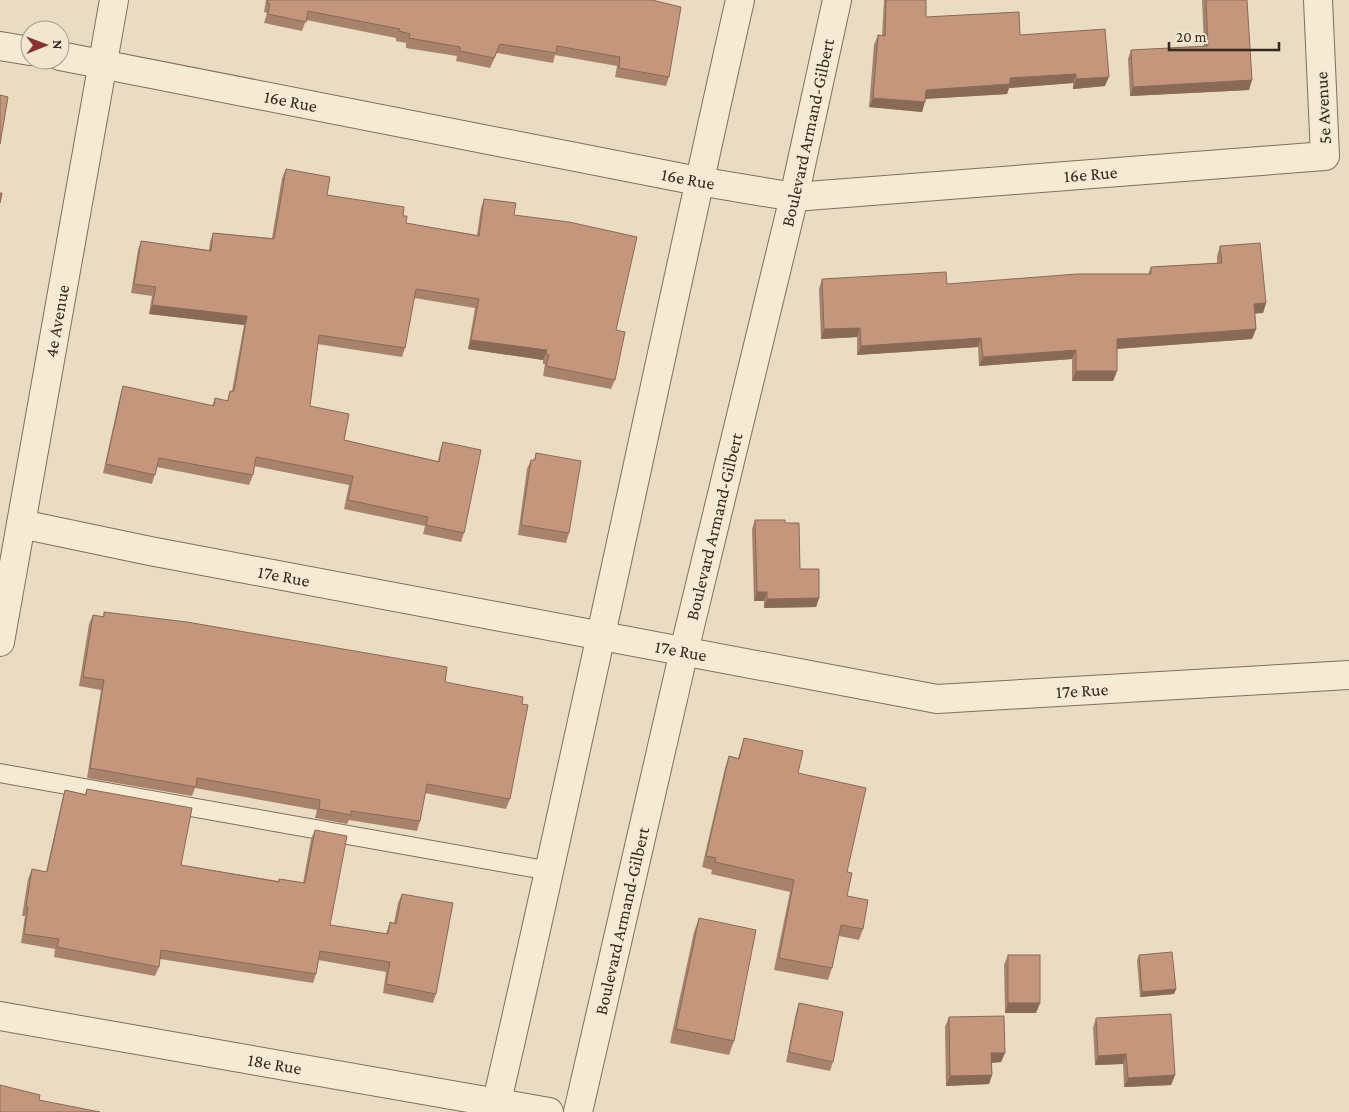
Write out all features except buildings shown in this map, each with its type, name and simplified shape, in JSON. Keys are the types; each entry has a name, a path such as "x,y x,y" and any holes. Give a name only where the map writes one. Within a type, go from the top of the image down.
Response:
{"street":[{"name":"4e Avenue","path":"0,642 114,0"},
{"path":"497,1101 550,871 698,181 740,0"},
{"name":"Boulevard Armand-Gilbert","path":"578,1112 684,651 794,197 837,0"},
{"name":"5e Avenue","path":"1318,0 1326,156"},
{"path":"0,46 20,49"},
{"name":"16e Rue","path":"70,58 698,181 794,197 1326,156"},
{"name":"17e Rue","path":"21,524 159,552 937,699 1349,675"},
{"name":"18e Rue","path":"0,1016 497,1101 549,1112"}],"lane":[{"path":"0,773 550,871"}]}
